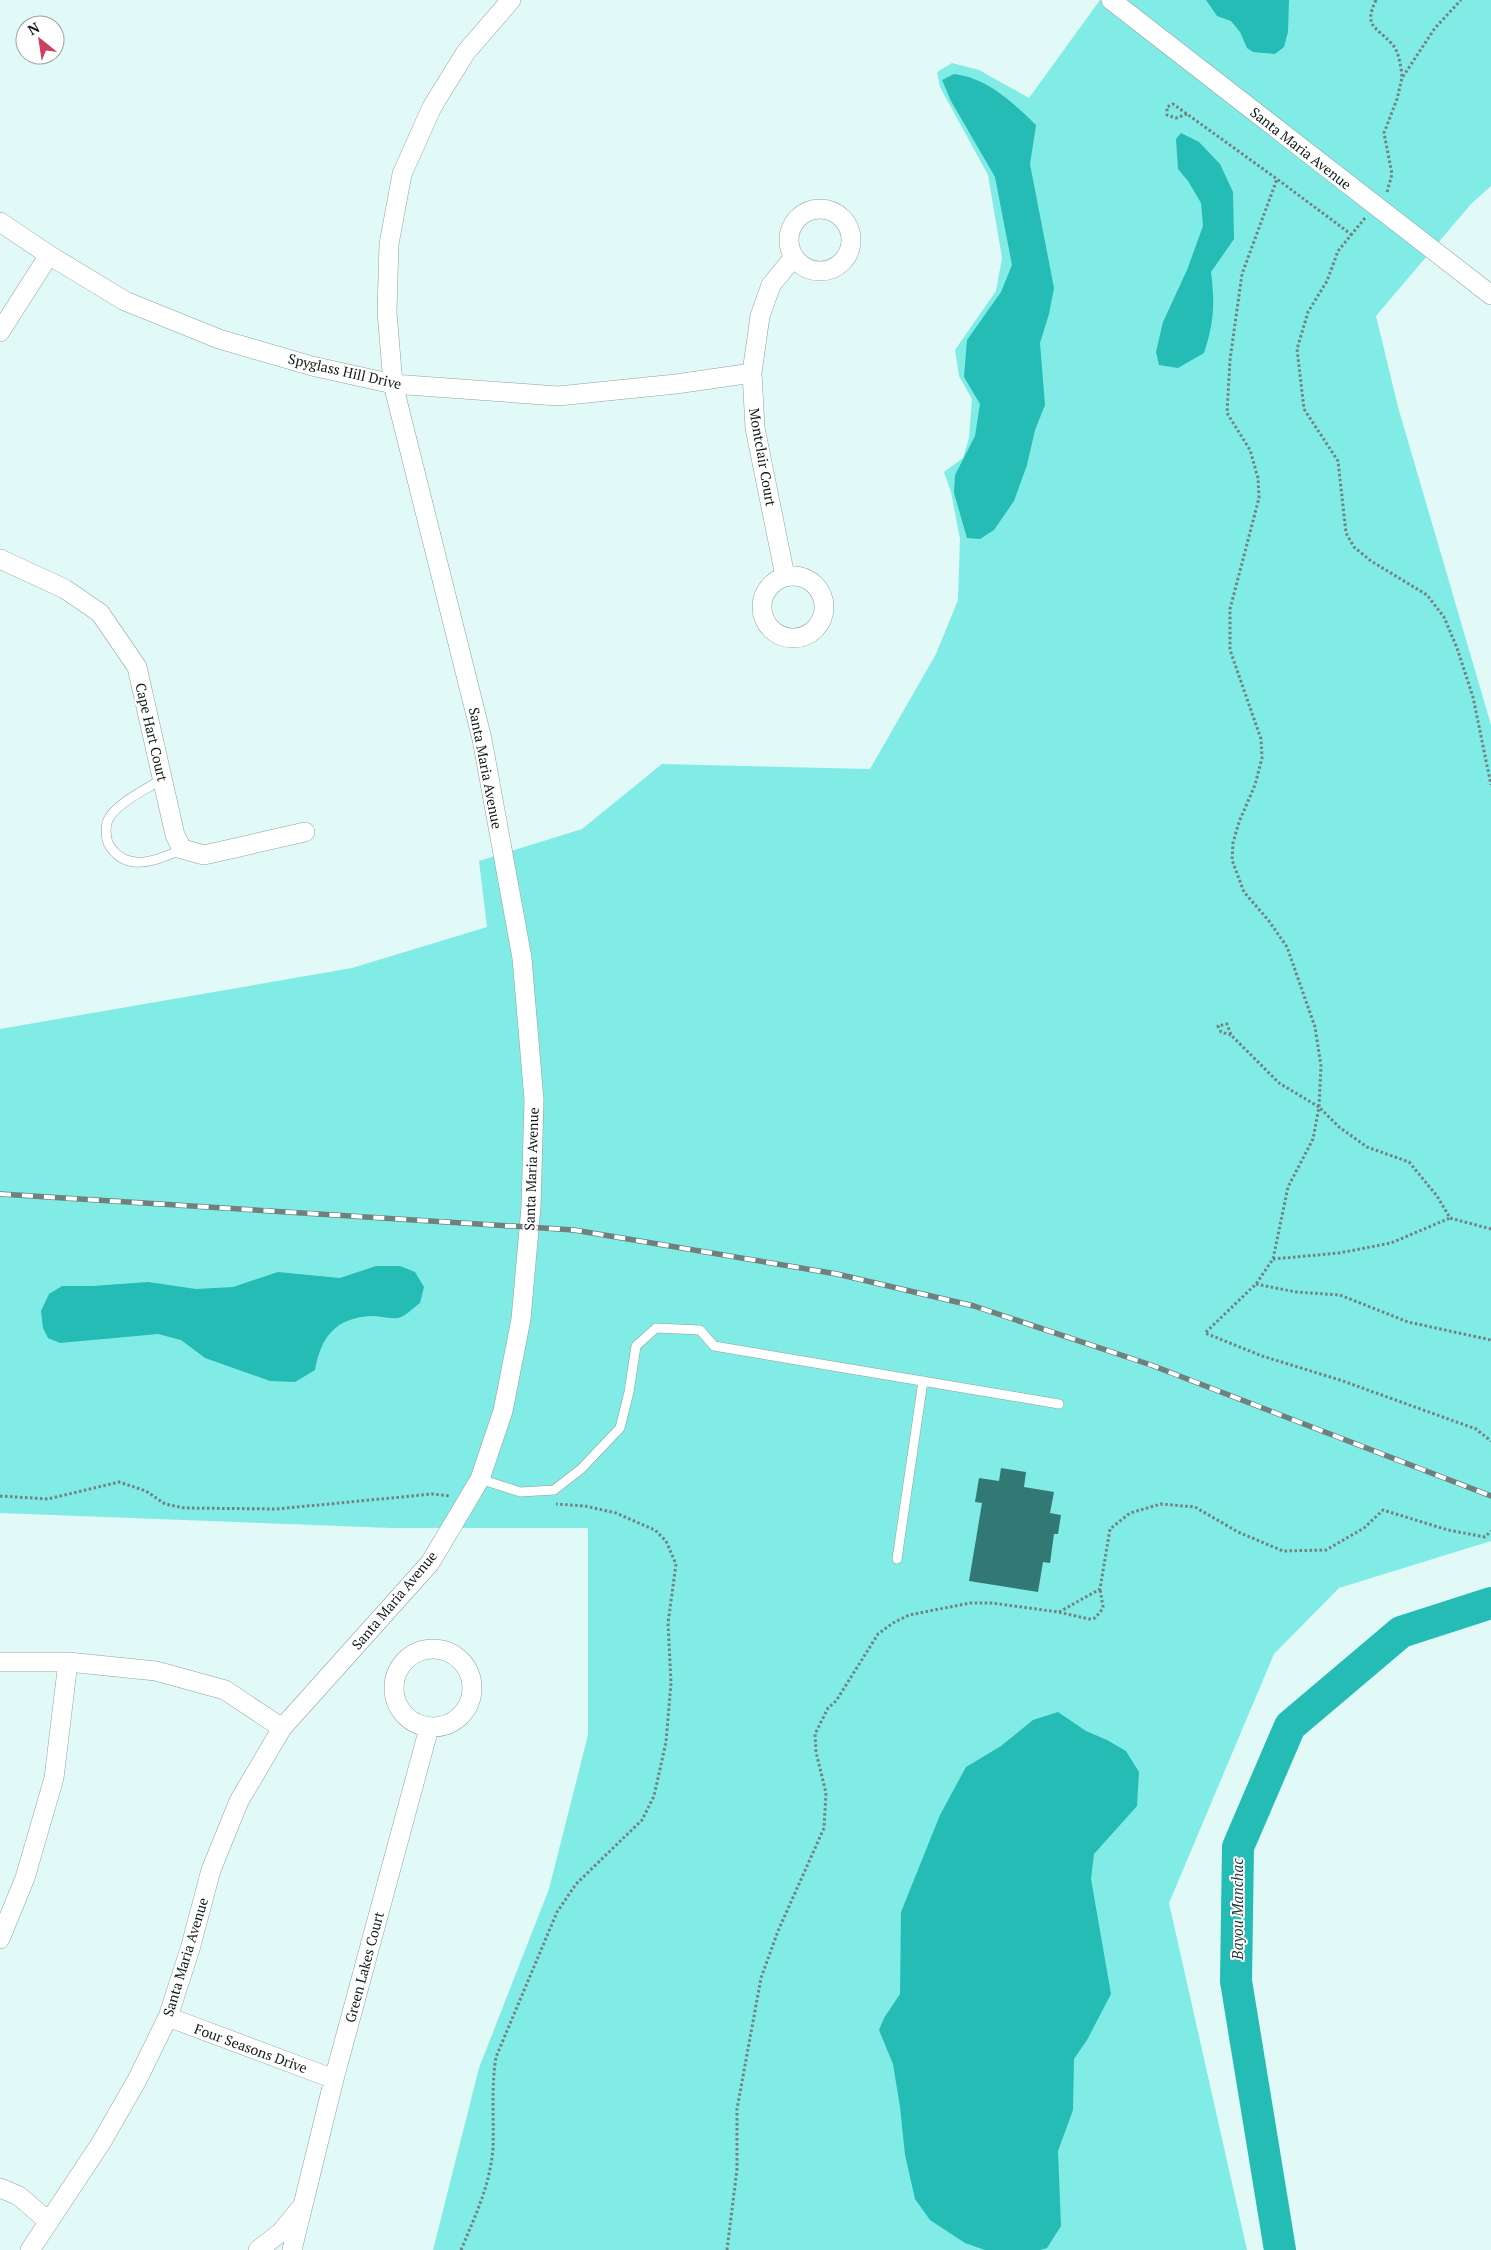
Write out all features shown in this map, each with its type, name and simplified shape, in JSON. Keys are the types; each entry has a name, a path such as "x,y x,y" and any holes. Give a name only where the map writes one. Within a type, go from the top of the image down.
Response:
{"street":[{"name":"Santa Maria Avenue","path":"30,2250 105,2135 138,2080 168,2017 190,1949 211,1870 239,1801 282,1728 430,1562 480,1480 503,1411 522,1319 531,1206 534,1100 522,958 482,739 393,384 387,312 389,244 402,174 432,107 466,52 511,0"},
{"name":"Santa Maria Avenue","path":"1111,0 1491,295"},
{"name":"Spyglass Hill Drive","path":"0,222 49,256 125,301 219,339 312,366 393,384 558,396 676,384 752,373"},
{"path":"0,332 49,256"},
{"name":"Montclair Court","path":"785,576 755,428 752,373 760,316 771,285 794,257"},
{"name":"Cape Hart Court","path":"0,559 65,589 100,613 137,667 175,835 182,849"},
{"path":"182,849 204,855 305,832"},
{"path":"433,1648 457,1656 466,1666 472,1677 473,1690 470,1703 458,1718 442,1727 429,1728 416,1724 405,1717 397,1706 394,1680 399,1668 408,1658 420,1651 433,1648"},
{"path":"0,1662 68,1662 156,1671 224,1690 282,1728"},
{"path":"0,1939 25,1878 54,1778 68,1662"},
{"name":"Green Lakes Court","path":"292,2250 301,2207 334,2079 429,1728"},
{"name":"Four Seasons Drive","path":"168,2017 334,2079"},
{"path":"0,2188 18,2196 49,2222"},
{"name":"Green Lakes Court","path":"258,2250 281,2232 301,2207"}],"lane":[{"path":"162,779 122,804 107,821 106,838 114,852 131,862 158,860 182,849"},
{"path":"480,1480 520,1492 554,1490 581,1470 620,1428 629,1392 636,1346 656,1328 700,1330 714,1346 1059,1404"},
{"path":"897,1559 923,1381"}],"path":[{"path":"1376,0 1370,13 1370,20 1373,28 1394,45 1401,67 1402,78 1397,99 1384,133 1392,174 1386,192 1338,251 1326,282 1308,312 1297,349 1304,409 1338,461 1346,533 1354,547 1371,560 1427,595 1444,617 1458,648 1473,697 1491,785"},
{"path":"1402,78 1435,28 1461,0"},
{"path":"1187,114 1176,118 1167,116 1167,107 1173,104 1187,114 1277,179 1352,235"},
{"path":"1277,179 1242,274 1230,360 1228,413 1250,450 1258,478 1259,498 1230,609 1230,650 1261,739 1262,758 1255,785 1239,822 1233,843 1232,860 1244,892 1269,921 1287,947 1315,1027 1321,1066 1319,1107 1313,1140 1288,1187 1273,1259 1256,1284 1205,1333 1262,1356 1340,1380 1476,1429 1491,1441"},
{"path":"1232,1035 1279,1083 1319,1107 1339,1127 1367,1147 1409,1162 1437,1196 1450,1218"},
{"path":"1273,1259 1339,1253 1391,1243 1450,1218 1491,1229"},
{"path":"1256,1284 1296,1292 1340,1295 1408,1322 1491,1340"},
{"path":"0,1496 48,1499 119,1482 146,1491 165,1504 185,1508 277,1509 432,1494 468,1499"},
{"path":"461,2250 486,2189 492,2150 492,2077 496,2057 557,1912 576,1884 642,1820 654,1796 666,1742 671,1683 668,1622 676,1564 666,1541 655,1530 616,1513 584,1506 549,1504"},
{"path":"727,2250 737,2169 738,2109 762,1978 778,1931 824,1828 826,1793 816,1752 815,1734 828,1708 836,1701 878,1634 892,1622 909,1615 970,1603 992,1603 1058,1612 1089,1619 1095,1618 1102,1607 1100,1589 1110,1529 1130,1513 1161,1504 1195,1507 1238,1532 1283,1551 1326,1550 1364,1528 1383,1510 1448,1530 1485,1537 1491,1532"},
{"path":"1058,1612 1100,1589"}],"shaded area":[{"path":"1100,0 1491,0 1491,186 1471,204 1376,316 1398,407 1491,725 1491,1541 1339,1588 1274,1654 1169,1903 1247,2250 433,2250 479,2068 549,1889 588,1735 588,1528 392,1528 0,1513 0,1029 352,968 487,927 479,861 582,829 662,764 870,769 936,654 958,600 960,539 951,492 944,472 963,458 969,438 972,399 959,376 955,350 996,291 1002,258 988,175 940,87 937,72 952,63 979,70 1029,98"},
{"path":"1206,0 1289,0 1288,32 1284,47 1275,54 1253,52 1247,48 1240,32 1231,21 1217,16"},
{"path":"954,74 966,76 989,86 1009,100 1036,125 1030,164 1054,288 1049,314 1040,343 1045,405 1035,430 1027,465 1014,501 994,530 980,539 967,538 954,493 955,475 975,436 980,404 964,377 967,340 1001,292 1012,265 995,177 951,101 942,80"},
{"path":"1181,133 1199,142 1220,164 1233,192 1234,239 1211,272 1213,313 1204,353 1178,368 1159,365 1156,352 1163,322 1187,270 1203,226 1201,203 1188,181 1178,169 1176,139"},
{"path":"376,1266 400,1266 415,1272 424,1287 420,1303 398,1318 371,1316 339,1325 332,1331 321,1348 315,1370 295,1382 270,1381 205,1358 181,1340 158,1334 60,1343 48,1338 43,1328 41,1311 49,1294 62,1286 148,1282 196,1289 233,1287 278,1272 340,1278"},
{"path":"1058,1712 1086,1731 1126,1751 1139,1772 1137,1806 1094,1854 1091,1879 1111,1994 1087,2040 1074,2059 1073,2110 1058,2151 1061,2226 1047,2248 1040,2250 985,2250 965,2243 930,2220 915,2199 905,2155 893,2064 879,2030 884,2018 900,1994 901,1912 940,1815 966,1767 1001,1746 1033,1720"}],"building":[{"path":"1001,1468 1026,1472 1024,1487 1054,1492 1050,1513 1061,1515 1058,1534 1054,1534 1050,1563 1043,1562 1038,1592 969,1581 982,1503 975,1502 979,1478 999,1481"}],"waterway":[{"name":"Bayou Manchac","path":"1280,2250 1236,1981 1238,1847 1290,1726 1401,1632 1491,1603"}],"railway":[{"path":"0,1194 574,1230 837,1274 974,1306 1151,1365 1491,1496"}]}
